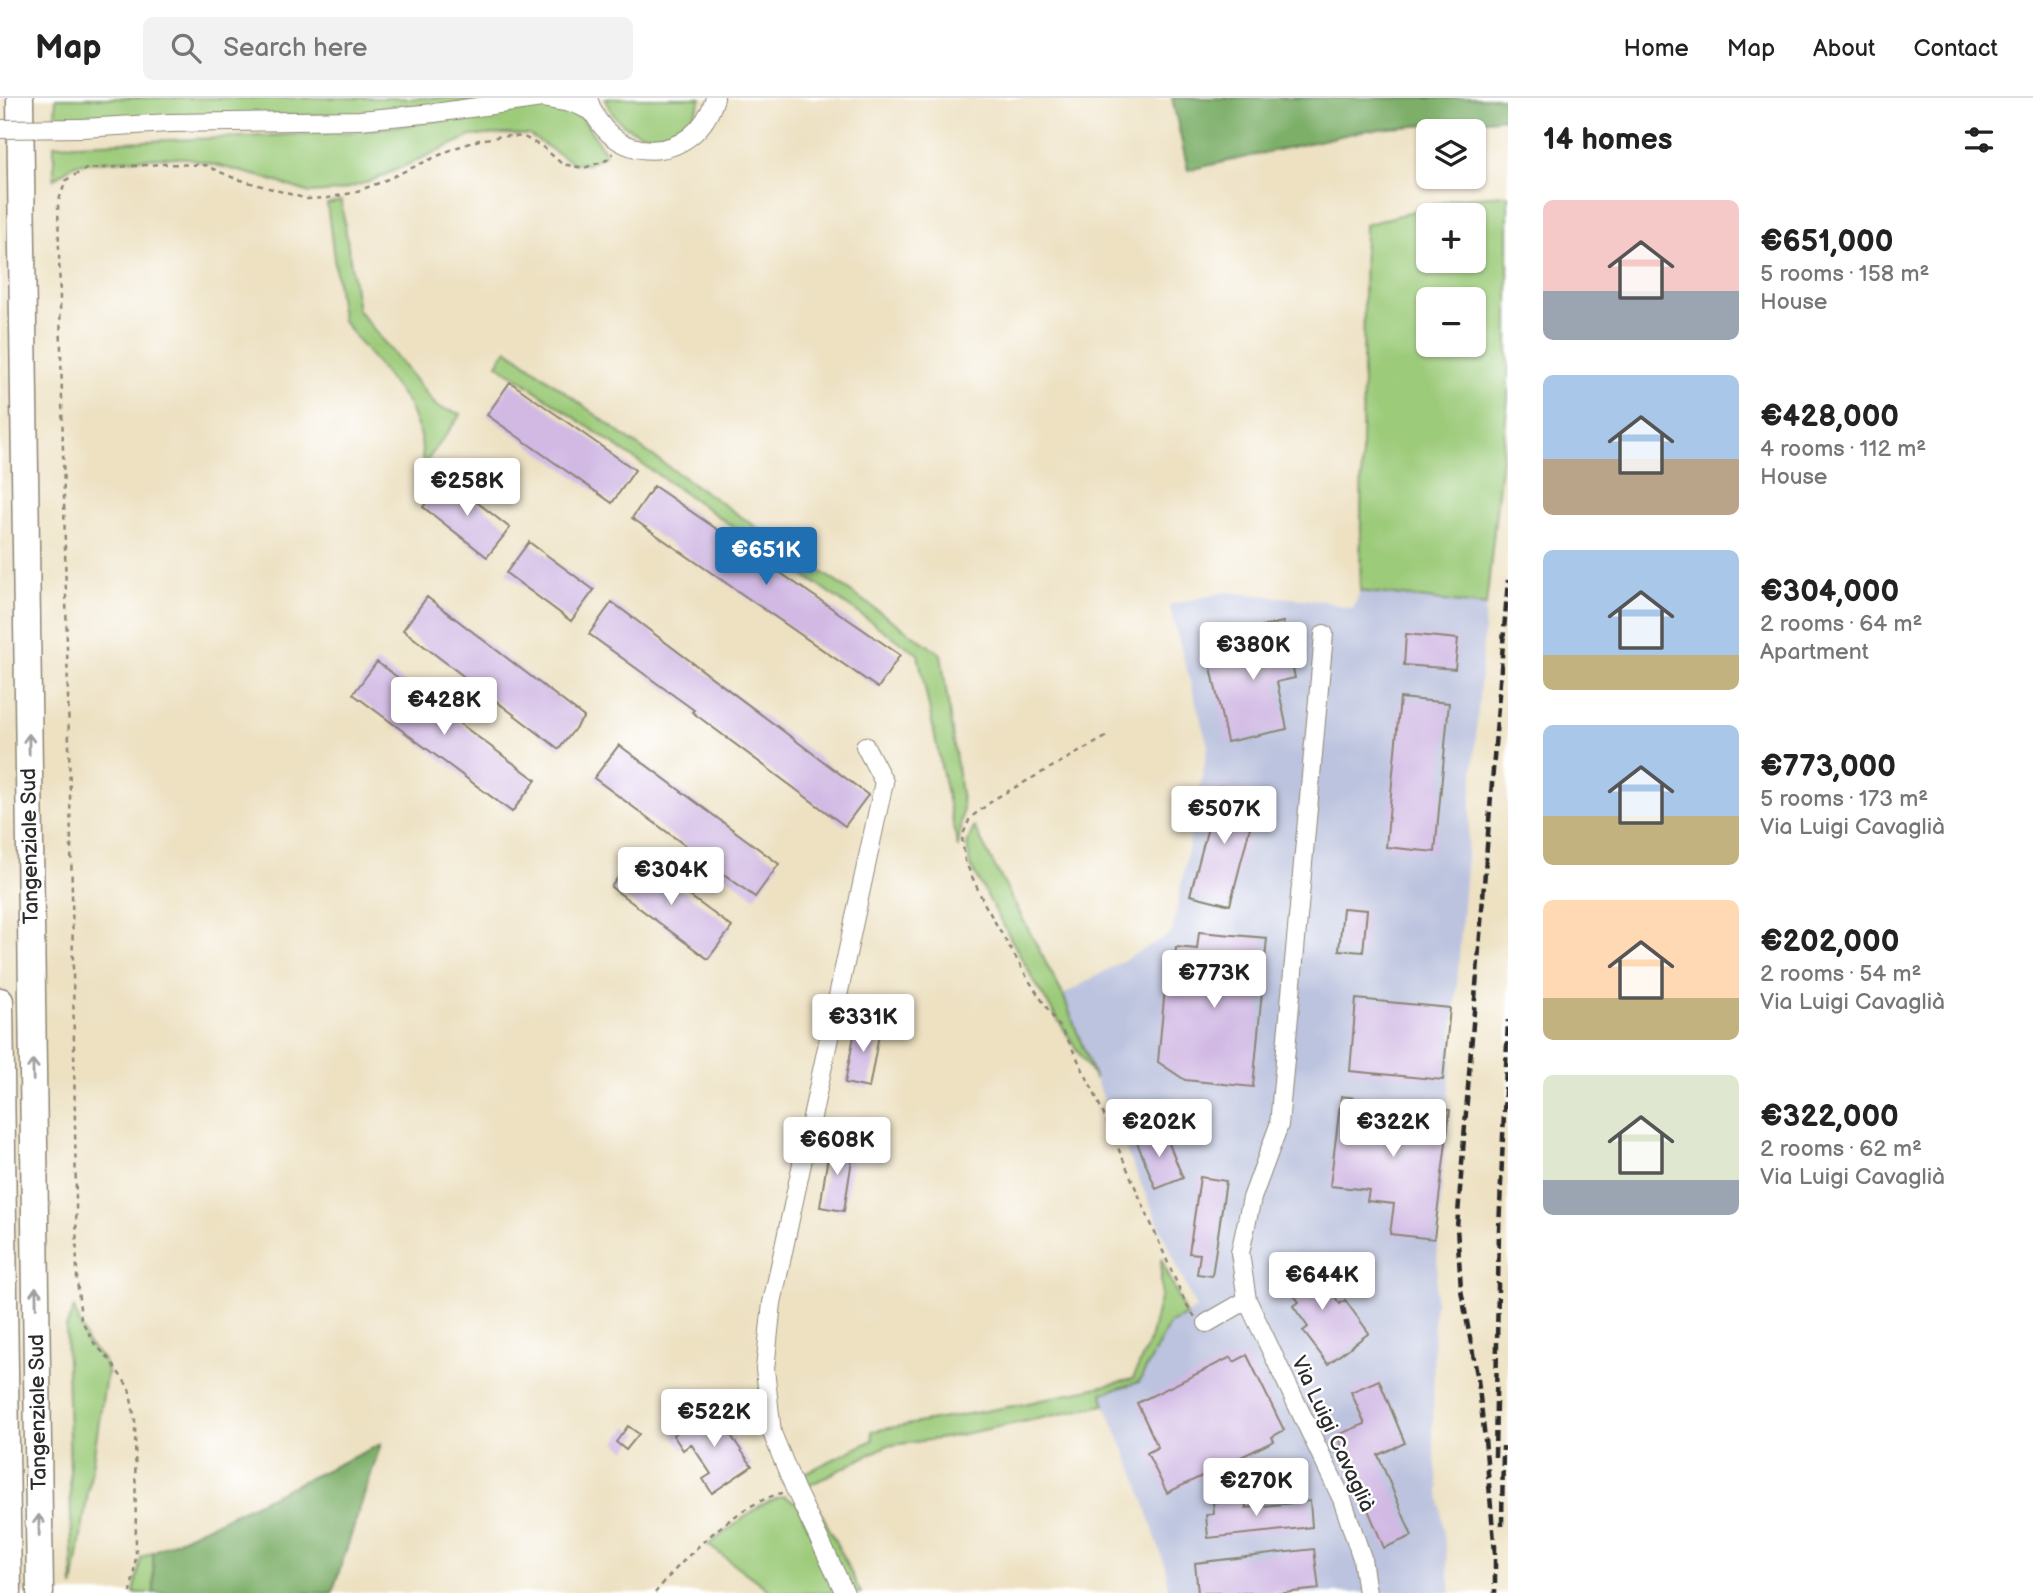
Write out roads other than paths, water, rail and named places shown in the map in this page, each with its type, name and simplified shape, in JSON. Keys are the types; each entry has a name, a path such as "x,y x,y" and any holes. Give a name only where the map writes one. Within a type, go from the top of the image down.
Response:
{"highway":[{"name":"Tangenziale Sud","path":"20,98 40,1593"},
{"name":"Tangenziale Sud","path":"0,1001 8,1593"}],"street":[{"path":"0,129 360,120 541,98 590,105 606,132 622,144 643,150 664,149 683,143 698,131 711,113 715,98"},
{"name":"Via Luigi Cavaglià","path":"1324,634 1279,1125 1252,1198 1240,1252 1247,1300 1342,1499 1362,1558 1367,1593"},
{"path":"845,1593 795,1489 772,1433 765,1369 772,1303 884,782 866,746"},
{"path":"1207,1323 1247,1300"}],"railway":[{"path":"1495,1553 1478,1380 1461,1290 1457,1227 1508,580"},
{"path":"1495,1457 1499,1230 1508,1020"},
{"path":"1502,1526 1503,1446"},
{"path":"1495,1544 1495,1593"}]}
